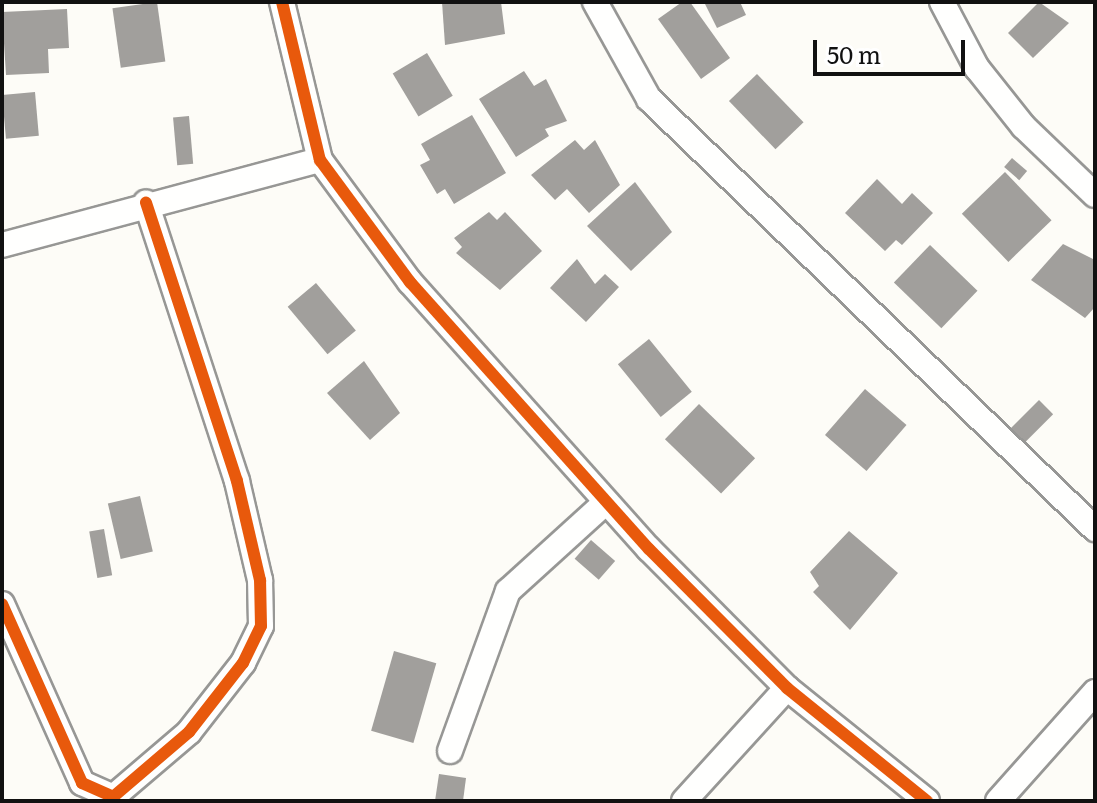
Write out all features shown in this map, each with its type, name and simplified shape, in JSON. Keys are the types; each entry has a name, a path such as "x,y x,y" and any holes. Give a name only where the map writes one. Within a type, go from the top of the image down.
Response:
{"street":[{"path":"282,2 320,160 420,294 605,503 787,688 927,801"},
{"path":"595,2 649,99 1095,529"},
{"path":"942,2 977,68 1024,127 1095,195"},
{"path":"2,245 146,203 320,160"},
{"path":"2,604 82,783 113,797 189,732 243,663 261,626 260,580 237,481 146,203"},
{"path":"450,751 499,606 526,570 605,503"},
{"path":"684,801 787,688"},
{"path":"998,801 1095,692"}],"building":[{"path":"157,2 165,61 121,68 112,8"},
{"path":"442,2 501,2 505,34 445,45"},
{"path":"682,2 690,2 730,58 701,79 658,19"},
{"path":"704,2 740,2 746,15 717,28"},
{"path":"1039,2 1069,23 1033,58 1008,33"},
{"path":"67,9 69,48 48,49 49,73 6,75 2,12"},
{"path":"427,53 453,96 418,116 393,74"},
{"path":"524,71 534,86 546,79 567,121 545,129 549,136 516,157 479,99"},
{"path":"757,74 804,122 775,149 729,101"},
{"path":"35,92 39,136 6,139 2,95"},
{"path":"472,115 506,173 454,204 445,189 437,194 420,165 430,160 421,144"},
{"path":"189,116 193,164 177,165 173,117"},
{"path":"575,140 584,150 595,140 620,185 589,213 567,189 555,200 531,175"},
{"path":"1012,158 1027,171 1019,180 1004,167"},
{"path":"1005,172 1052,220 1008,262 962,214"},
{"path":"877,179 902,204 912,193 933,213 902,245 896,240 885,251 845,213"},
{"path":"635,182 672,232 631,271 587,226"},
{"path":"489,212 497,220 505,212 542,251 500,290 456,253 462,247 454,238"},
{"path":"1063,244 1095,260 1095,307 1085,318 1031,280"},
{"path":"930,245 977,291 941,328 894,282"},
{"path":"577,259 595,284 605,274 619,287 586,322 550,288"},
{"path":"316,283 356,330 328,354 288,307"},
{"path":"649,339 692,392 661,417 618,364"},
{"path":"364,361 400,413 370,440 327,393"},
{"path":"865,389 907,425 866,471 825,435"},
{"path":"1039,400 1053,414 1024,443 1010,429"},
{"path":"699,404 755,458 721,493 665,439"},
{"path":"140,496 153,552 121,559 108,503"},
{"path":"104,529 112,575 97,578 89,532"},
{"path":"849,531 898,573 850,630 813,592 819,586 810,572"},
{"path":"591,540 615,561 599,580 575,559"},
{"path":"394,651 436,663 413,743 371,731"},
{"path":"439,774 466,778 463,801 435,801"}],"cycle path":[{"path":"282,2 320,160 410,282 649,549 787,688 927,801"},
{"path":"2,604 82,783 113,797 189,732 243,663 261,626 260,580 237,481 146,203"}]}
